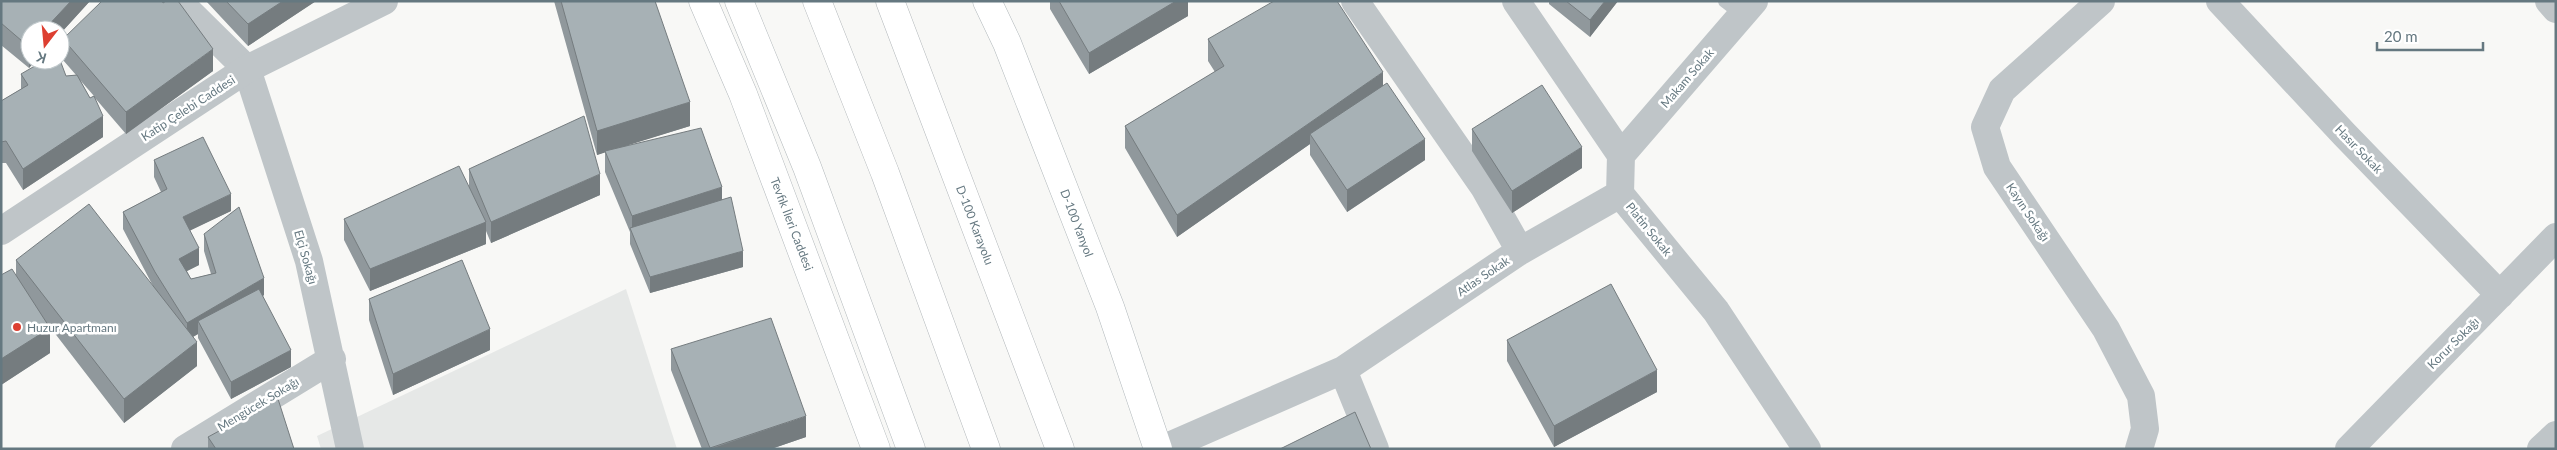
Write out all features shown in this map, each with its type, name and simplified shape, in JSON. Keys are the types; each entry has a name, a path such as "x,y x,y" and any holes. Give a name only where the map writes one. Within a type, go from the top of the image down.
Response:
{"main road":[{"name":"Tevfik İleri Caddesi","path":"703,1 743,94 876,449"},
{"path":"739,1 807,167 911,449"},
{"path":"817,1 885,173 986,449"},
{"name":"D-100 Karayolu","path":"890,1 1060,449"},
{"name":"D-100 Yanyol","path":"987,1 1007,43 1110,308 1160,449"}],"street":[{"path":"178,1 247,69"},
{"name":"Katip Çelebi Caddesi","path":"5,221 247,69 384,1"},
{"name":"Atlas Sokak","path":"1160,449 1343,370 1520,250 1484,188 1355,1"},
{"name":"Kayın Sokağı","path":"2101,1 2002,90 1984,127 1997,167 2106,329 2141,396 2145,429 2139,449"},
{"name":"Hasır Sokak","path":"2220,1 2344,134 2500,295"},
{"path":"2549,1 2556,8"},
{"path":"1523,5 1621,154"},
{"name":"Makam Sokak","path":"1621,154 1740,6"},
{"name":"Elçi Sokağı","path":"247,69 309,261 332,359 350,449"},
{"name":"Platin Sokak","path":"1621,154 1620,194 1716,311 1807,449"},
{"path":"1520,250 1620,194"},
{"name":"Korur Sokağı","path":"2349,449 2556,237"},
{"name":"Mengücek Sokağı","path":"185,449 332,359"},
{"path":"1343,370 1375,449"},
{"path":"2541,449 2556,435"}],"shaded area":[{"path":"626,289 677,449 321,449 317,436"}],"building":[{"path":"1,1 71,1 53,20 20,20 20,39 1,23"},
{"path":"102,1 162,1 163,3 166,1 178,1 213,49 126,112 70,47 70,32"},
{"path":"226,1 283,1 248,24"},
{"path":"561,1 655,1 690,102 597,131"},
{"path":"1059,1 1176,1 1089,53"},
{"path":"1274,1 1337,1 1383,72 1177,215 1125,126 1224,66 1208,39"},
{"path":"1566,1 1605,1 1590,20"},
{"path":"28,70 64,70 66,76 77,75 90,98 94,96 103,116 23,169 6,141 1,142 1,101 28,85 21,74"},
{"path":"1387,83 1425,139 1347,190 1310,134"},
{"path":"1542,85 1582,147 1512,191 1472,129"},
{"path":"584,116 600,174 491,222 469,169"},
{"path":"701,128 722,187 632,216 605,151"},
{"path":"203,137 231,194 183,217 199,248 179,259 191,279 216,273 204,234 239,207 264,278 187,323 155,272 123,212 167,189 154,160"},
{"path":"459,166 486,222 370,269 344,219"},
{"path":"731,197 743,251 650,277 630,228"},
{"path":"89,204 197,342 124,399 16,260"},
{"path":"462,260 490,329 393,374 369,299"},
{"path":"12,269 50,328 1,359 1,275"},
{"path":"1611,284 1657,370 1554,426 1507,340"},
{"path":"259,289 291,350 231,382 198,321"},
{"path":"771,318 806,416 710,448 671,349"},
{"path":"278,399 294,449 216,449 208,437"},
{"path":"1355,412 1371,449 1280,449"}],"place":[{"name":"Huzur Apartmanı","path":"17,327"}]}
